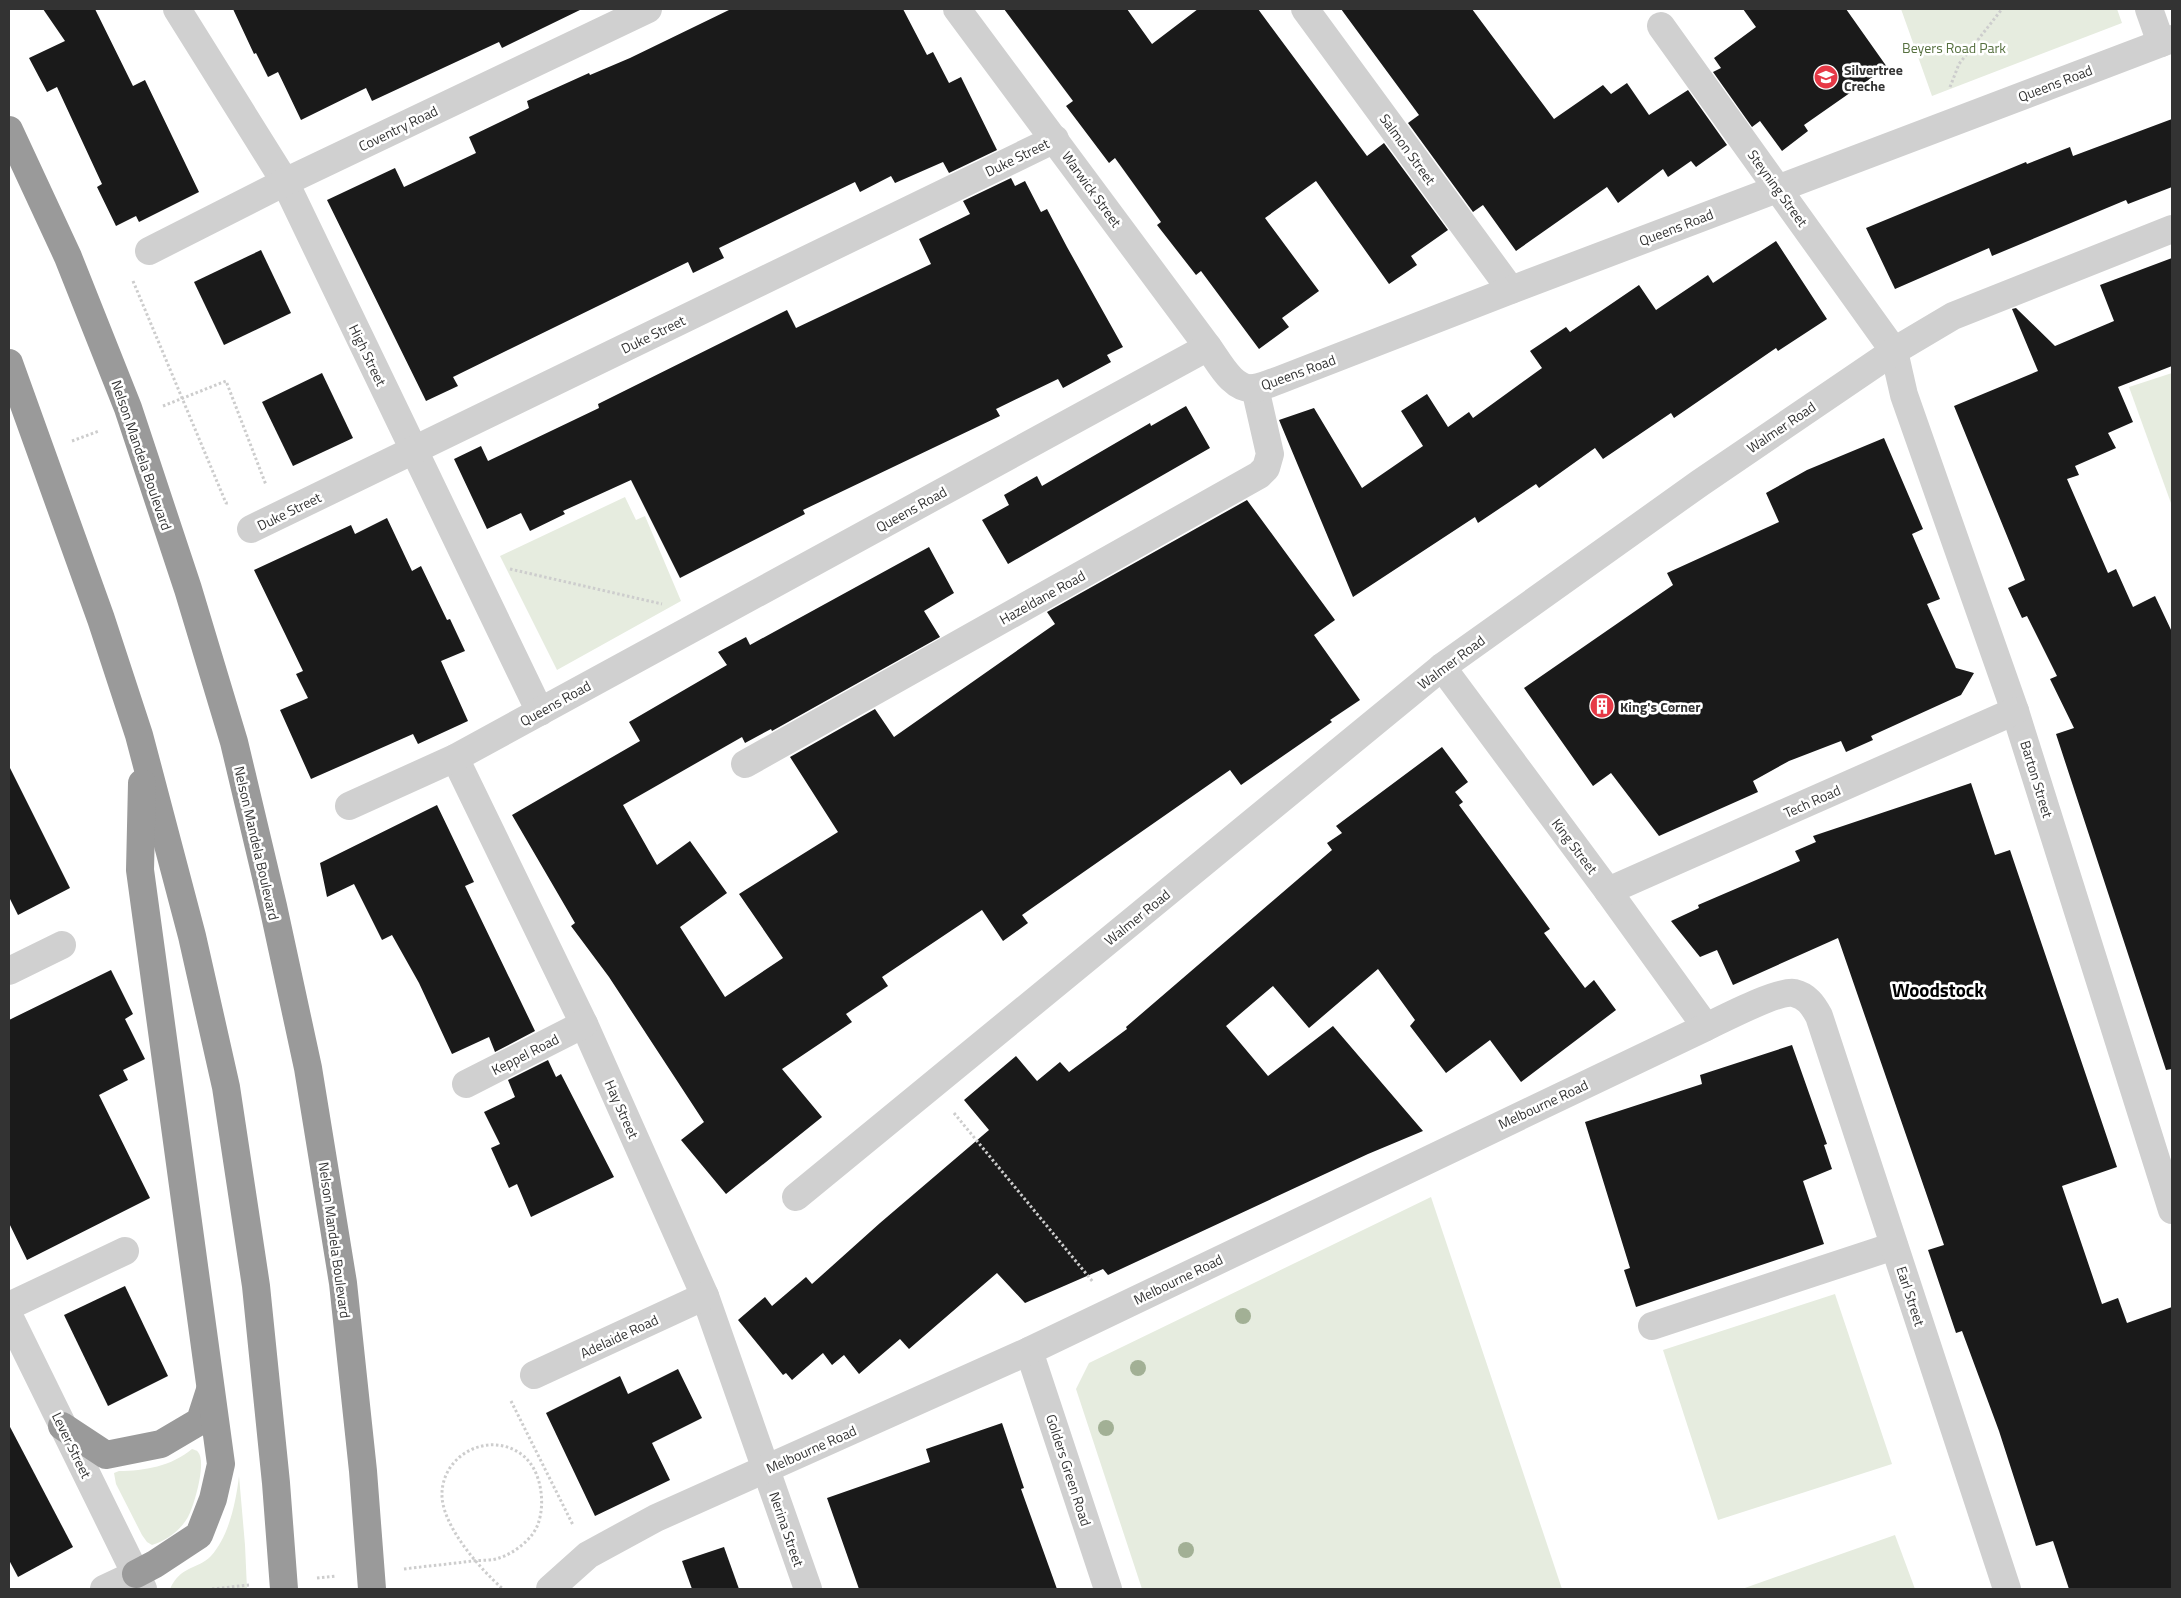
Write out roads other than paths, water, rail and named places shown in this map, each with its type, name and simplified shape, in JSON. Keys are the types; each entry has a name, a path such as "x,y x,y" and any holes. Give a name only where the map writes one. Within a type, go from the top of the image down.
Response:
{"highway":[{"name":"Nelson Mandela Boulevard","path":"9,130 68,257 128,408 188,589 234,742 273,906 308,1068 343,1283 363,1471 372,1589"},
{"path":"9,363 101,619 143,752 192,936 226,1087 256,1286 276,1483 284,1589"},
{"path":"139,1582 199,1535 213,1499 221,1464 140,870 143,752"},
{"path":"62,1426 106,1455 161,1444 200,1421 211,1385"}],"street":[{"name":"High Street","path":"178,9 285,182 540,712"},
{"name":"Coventry Road","path":"149,251 285,182 648,9"},
{"name":"Warwick Street","path":"957,9 1208,347"},
{"name":"Salmon Street","path":"1305,9 1511,290"},
{"path":"2149,9 2167,41"},
{"name":"Steyning Street","path":"1661,26 1894,351"},
{"name":"Queens Road","path":"349,806 455,758 1208,347 1229,376 1245,388 1255,388 2167,41"},
{"name":"Duke Street","path":"251,529 1055,139"},
{"name":"Walmer Road","path":"796,1197 1442,667 1700,483 1894,351 1953,316 2172,229"},
{"name":"Barton Street","path":"1894,351 1904,395 2015,711 2170,1194"},
{"name":"Hazeldane Road","path":"745,764 1259,475 1266,468 1270,454 1255,388"},
{"name":"King Street","path":"1442,667 1706,1027"},
{"name":"Tech Road","path":"1608,891 2015,711"},
{"name":"Hay Street","path":"455,758 584,1024 705,1296 766,1469"},
{"path":"9,971 62,945"},
{"name":"Melbourne Road","path":"550,1589 588,1555 656,1518 1029,1351 1706,1027 1776,996 1792,993 1804,996 1813,1004"},
{"name":"Earl Street","path":"1813,1004 1822,1025 2007,1589"},
{"name":"Keppel Road","path":"466,1084 584,1024"},
{"path":"1652,1326 1894,1246"},
{"path":"9,1306 125,1251"},
{"name":"Adelaide Road","path":"534,1375 705,1296"},
{"name":"Lever Street","path":"9,1316 139,1582"},
{"name":"Golders Green Road","path":"1029,1351 1108,1589"},
{"name":"Nerina Street","path":"766,1469 808,1589"},
{"path":"104,1589 139,1582"}],"place":[{"name":"Silvertree Creche","path":"1826,77"},
{"name":"King's Corner","path":"1602,706"}],"district":[{"name":"Woodstock","path":"1938,989"}],"park label":[{"name":"Beyers Road Park","path":"1954,47"}]}
